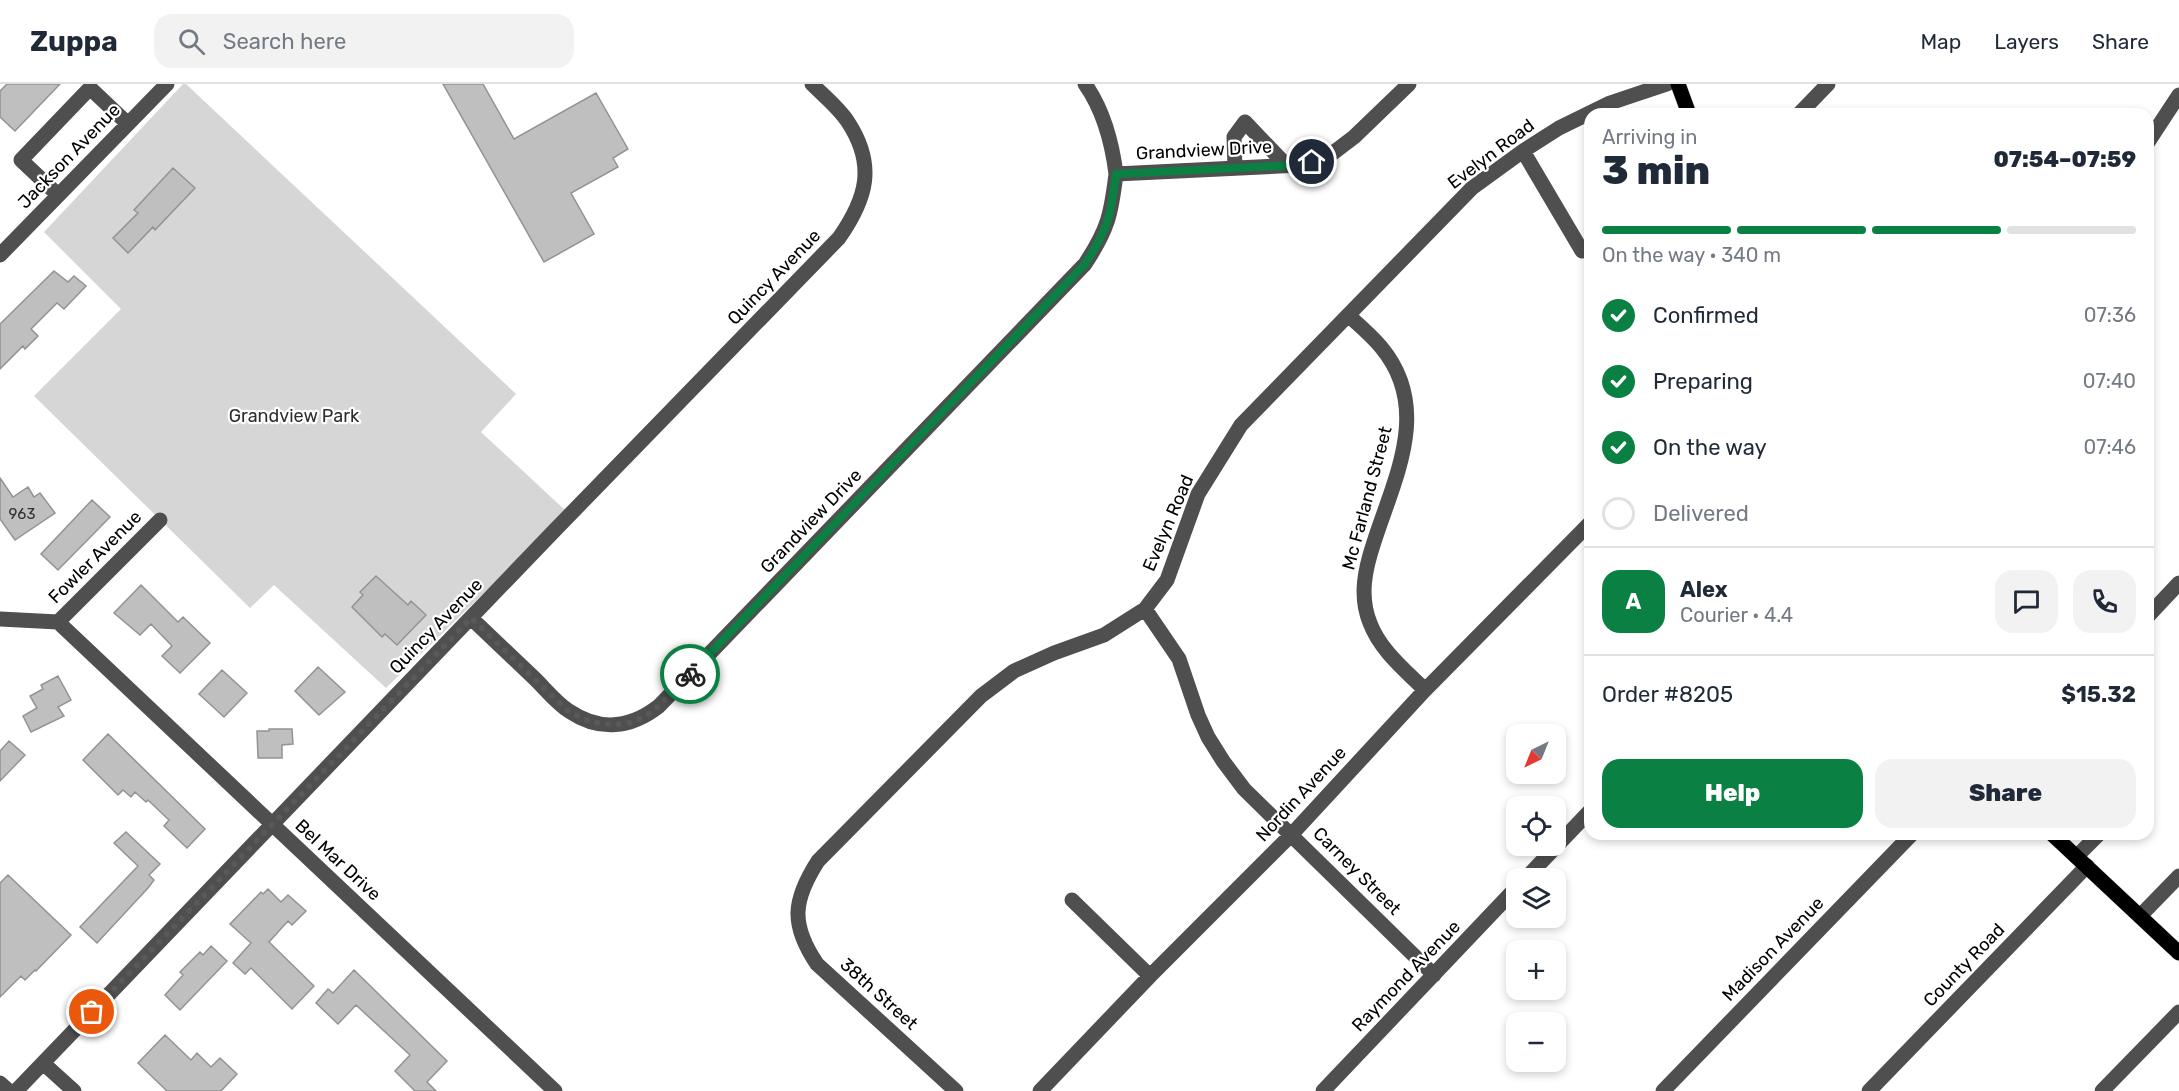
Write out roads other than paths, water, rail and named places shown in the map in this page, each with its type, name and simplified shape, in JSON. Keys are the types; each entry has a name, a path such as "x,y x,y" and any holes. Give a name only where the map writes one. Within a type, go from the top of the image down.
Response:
{"main road":[{"path":"1678,84 1687,108"},
{"path":"2059,840 2179,953"}],"street":[{"name":"Jackson Avenue","path":"0,255 167,84"},
{"name":"Quincy Avenue","path":"16,1091 839,238 862,199 867,177 861,148 847,121 812,84"},
{"name":"Grandview Drive","path":"471,618 568,711 591,722 613,725 630,723 646,716 659,706 1085,264 1102,237 1112,209 1116,174 1113,149 1104,120 1094,97 1085,84"},
{"name":"Grandview Drive","path":"1116,174 1287,166 1325,159 1354,137 1408,84"},
{"name":"Evelyn Road","path":"1600,108 1667,84"},
{"path":"1805,108 1828,84"},
{"path":"58,195 21,160 90,88 128,124"},
{"path":"2154,133 2179,95"},
{"name":"Evelyn Road","path":"797,913 800,894 818,861 981,696 1014,671 1054,653 1104,635 1145,609 1167,580 1198,494 1240,425 1472,188 1523,151 1559,128 1584,116"},
{"path":"1234,168 1234,137 1245,122 1287,166"},
{"path":"1523,151 1582,251"},
{"name":"Mc Farland Street","path":"1348,315 1381,347 1392,363 1400,379 1408,413 1403,449 1368,561 1364,584 1365,604 1378,639 1390,656 1425,690"},
{"name":"Fowler Avenue","path":"58,622 160,520"},
{"name":"Nordin Avenue","path":"1040,1091 1150,976 1292,834 1425,690 1584,529"},
{"path":"2154,610 2179,583"},
{"name":"Carney Street","path":"1145,609 1179,659 1198,716 1223,761 1244,789 1434,975"},
{"path":"0,619 58,622"},
{"name":"Bel Mar Drive","path":"58,622 555,1091"},
{"path":"1536,868 1584,817"},
{"name":"Madison Avenue","path":"1662,1091 1906,840"},
{"name":"County Road","path":"1869,1091 2082,861 2095,840"},
{"path":"2140,916 2179,876"},
{"name":"Raymond Avenue","path":"1323,1091 1506,899"},
{"path":"1072,900 1150,976"},
{"name":"38th Street","path":"797,913 806,948 817,964 956,1091"},
{"path":"2102,1091 2179,1012"},
{"path":"43,1063 74,1091"},
{"path":"0,1083 9,1091"}],"park label":[{"name":"Grandview Park","path":"294,416"}]}
